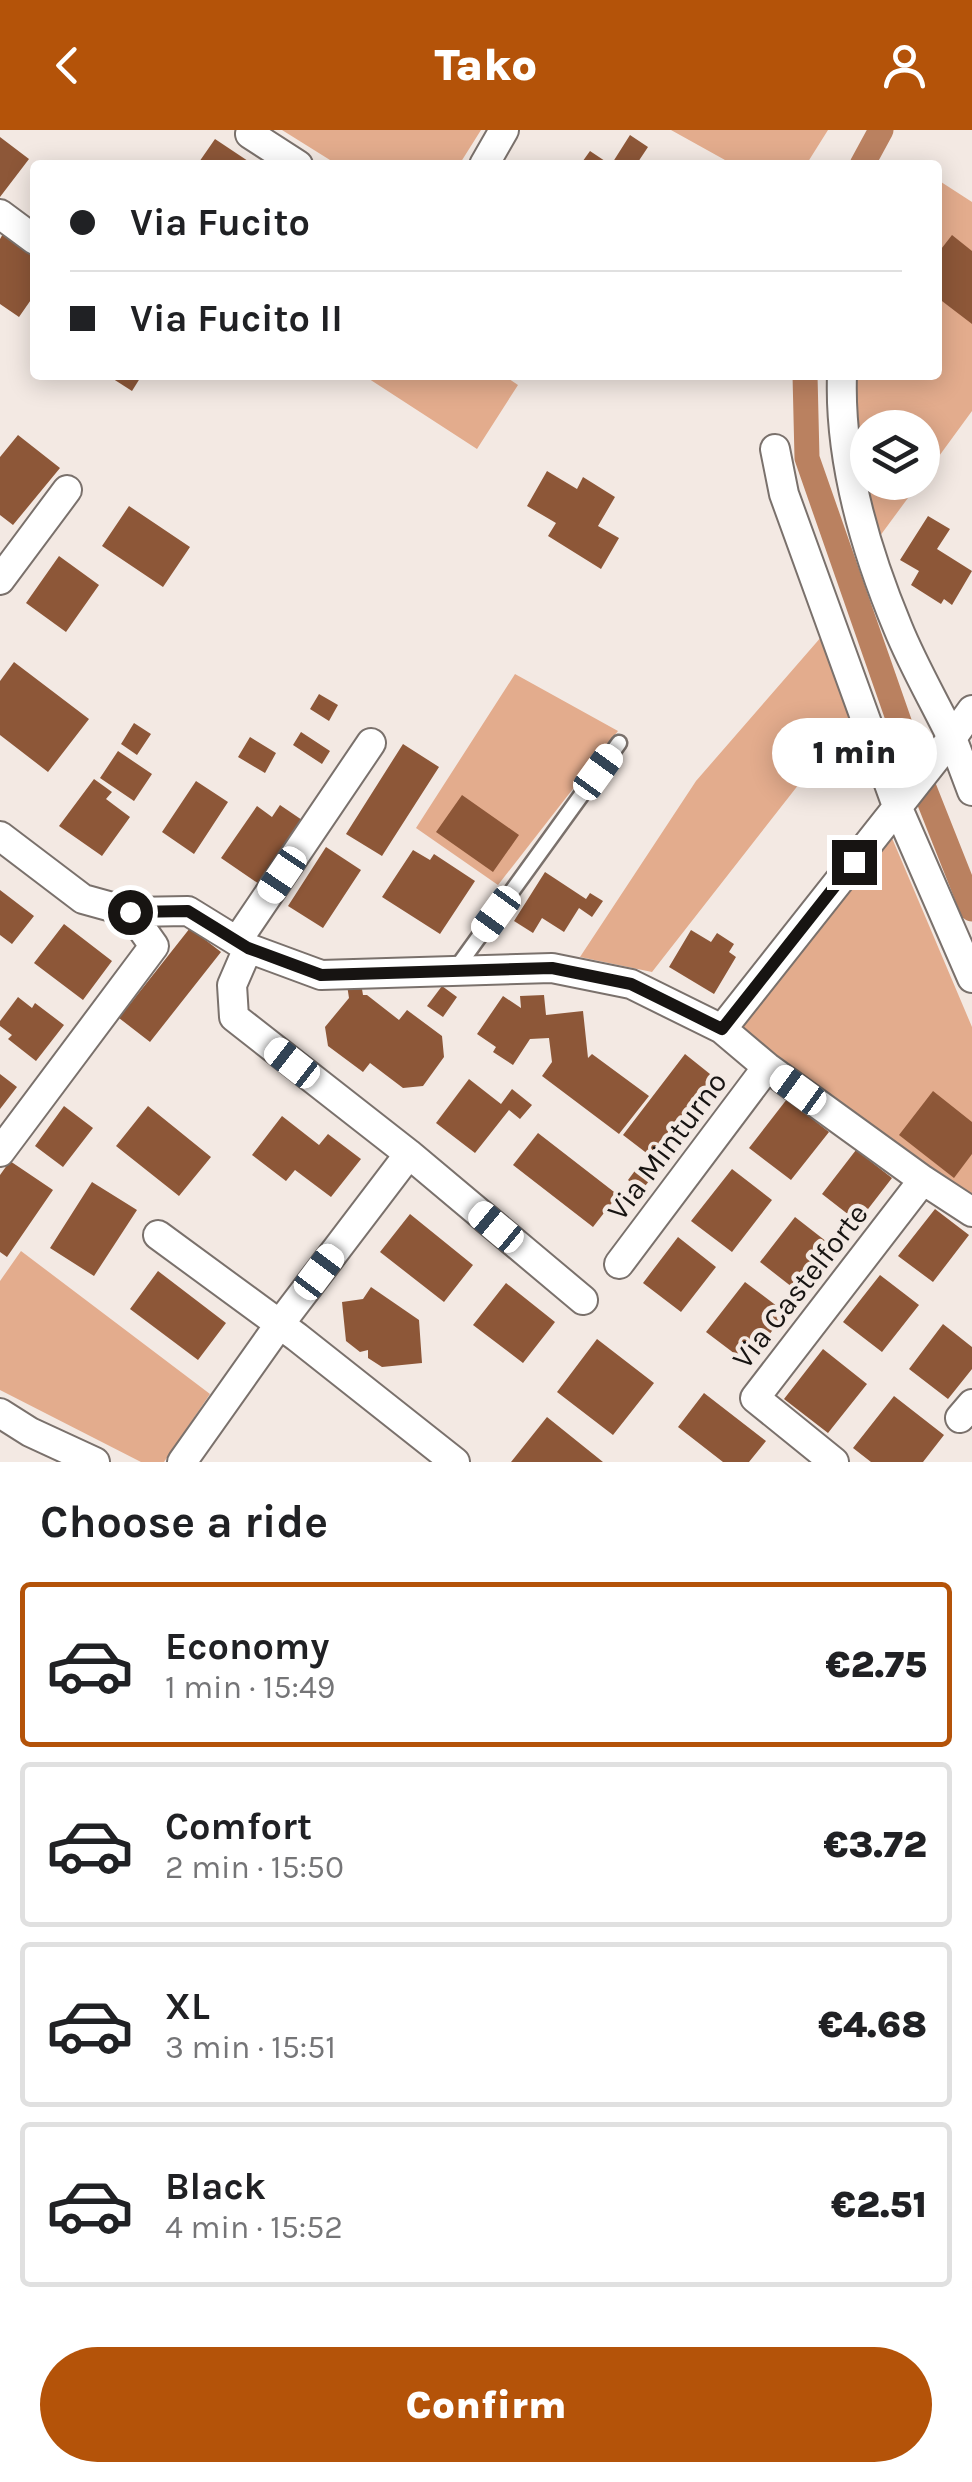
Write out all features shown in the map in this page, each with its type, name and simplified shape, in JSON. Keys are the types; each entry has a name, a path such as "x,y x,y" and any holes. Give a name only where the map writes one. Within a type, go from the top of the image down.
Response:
{"street":[{"path":"487,160 504,130"},
{"path":"247,132 290,160"},
{"path":"0,214 30,236"},
{"path":"842,380 847,461 864,531 898,628 952,738 972,790"},
{"path":"775,449 784,494 972,978"},
{"path":"0,580 67,490"},
{"path":"722,1029 972,710"},
{"path":"371,742 243,945 232,984 234,1018 409,1154 583,1300"},
{"path":"0,836 82,899 130,912 188,911 243,945 321,975 552,968 631,984 722,1029 767,1068 972,1212"},
{"path":"0,1152 154,946 130,912"},
{"name":"Via Minturno","path":"619,1264 767,1068"},
{"path":"182,1462 279,1325 409,1154"},
{"name":"Via Castelforte","path":"834,1462 754,1398 923,1180"},
{"path":"158,1235 456,1462"},
{"path":"0,1413 30,1432 95,1462"}],"lane":[{"path":"454,971 619,743"}],"shaded area":[{"path":"282,130 481,130 462,160 330,160"},
{"path":"671,130 828,130 809,160 725,160"},
{"path":"942,183 972,202 972,411 940,455 940,410 854,410 852,380 942,380"},
{"path":"371,380 510,380 518,385 477,449"},
{"path":"867,500 906,500 877,540"},
{"path":"822,636 853,715 652,972 580,957 696,781"},
{"path":"515,674 618,731 498,885 416,828"},
{"path":"889,831 972,1027 972,1204 745,1037 741,1020"},
{"path":"21,1251 210,1394 164,1462 141,1462 0,1390 0,1281"}],"building":[{"path":"630,135 648,147 639,160 614,160"},
{"path":"0,137 29,159 0,197"},
{"path":"215,139 246,160 200,160"},
{"path":"590,151 604,160 584,160"},
{"path":"4,232 30,250 30,301 19,317 0,304 0,239"},
{"path":"952,235 972,251 972,324 942,301 942,248"},
{"path":"115,380 139,380 132,391"},
{"path":"18,435 60,468 13,525 0,515 0,457"},
{"path":"547,471 577,489 583,477 615,497 598,526 619,538 601,569 548,536 556,523 527,506"},
{"path":"129,506 190,547 163,587 102,546"},
{"path":"928,516 950,529 937,549 972,571 952,605 944,599 941,604 911,585 919,571 900,560"},
{"path":"59,556 99,585 66,632 26,603"},
{"path":"14,662 89,719 48,772 0,735 0,681"},
{"path":"319,694 338,705 329,721 310,709"},
{"path":"134,723 151,734 137,755 121,744"},
{"path":"301,732 330,751 322,764 293,745"},
{"path":"250,737 276,753 265,773 238,757"},
{"path":"403,744 439,767 382,856 346,834"},
{"path":"118,751 152,774 134,801 100,778"},
{"path":"94,779 112,792 106,799 130,817 102,856 59,826"},
{"path":"196,781 228,802 194,854 162,832"},
{"path":"462,795 519,835 493,872 436,832"},
{"path":"280,805 302,820 259,884 221,858 257,806 272,817"},
{"path":"326,847 361,870 323,928 288,906"},
{"path":"413,850 430,860 434,854 475,881 440,934 382,897"},
{"path":"545,872 586,899 590,893 603,901 592,917 579,908 564,932 542,918 533,933 514,921"},
{"path":"0,890 34,916 12,944 0,935"},
{"path":"64,924 112,961 83,1000 34,963"},
{"path":"190,928 221,952 150,1042 119,1018"},
{"path":"691,930 711,942 717,933 734,944 729,952 736,957 714,994 669,967"},
{"path":"361,983 363,995 399,1020 407,1010 442,1036 444,1057 423,1086 403,1088 370,1063 363,1072 328,1046 325,1027 349,998 347,985"},
{"path":"442,986 457,997 443,1017 427,1006"},
{"path":"544,995 546,1015 583,1011 588,1058 592,1054 649,1096 619,1134 542,1076 552,1062 549,1038 530,1039 513,1065 493,1052 496,1047 477,1034 503,996 521,1008 520,996"},
{"path":"18,997 32,1008 35,1003 64,1025 36,1061 8,1039 12,1035 0,1026"},
{"path":"685,1054 715,1078 653,1158 623,1135"},
{"path":"0,1074 17,1087 0,1109"},
{"path":"469,1079 501,1104 512,1089 532,1105 520,1119 509,1110 475,1153 436,1123"},
{"path":"933,1091 972,1122 972,1154 954,1178 899,1135"},
{"path":"787,1099 829,1132 791,1180 749,1148"},
{"path":"64,1106 93,1128 63,1167 35,1146"},
{"path":"148,1106 211,1157 179,1196 116,1146"},
{"path":"282,1116 319,1145 328,1134 361,1159 331,1197 295,1170 286,1181 252,1155"},
{"path":"538,1133 618,1195 593,1227 513,1165"},
{"path":"856,1150 892,1178 858,1222 822,1194"},
{"path":"10,1161 53,1190 7,1257 0,1252 0,1175"},
{"path":"640,1164 654,1175 641,1191 628,1180"},
{"path":"732,1169 772,1200 732,1252 691,1221"},
{"path":"92,1182 137,1210 94,1276 50,1248"},
{"path":"935,1209 969,1235 933,1282 898,1256"},
{"path":"410,1214 473,1265 444,1302 380,1252"},
{"path":"795,1217 836,1249 801,1294 760,1262"},
{"path":"678,1237 716,1267 681,1312 643,1283"},
{"path":"158,1271 226,1323 198,1360 130,1309"},
{"path":"880,1275 919,1305 882,1352 843,1322"},
{"path":"745,1282 786,1313 747,1363 706,1332"},
{"path":"506,1283 555,1322 523,1363 473,1325"},
{"path":"371,1287 419,1320 422,1363 382,1367 368,1358 368,1350 360,1352 346,1341 342,1302 363,1299"},
{"path":"943,1324 972,1347 972,1369 948,1399 909,1369"},
{"path":"597,1339 654,1383 613,1435 557,1392"},
{"path":"823,1349 867,1384 828,1433 784,1399"},
{"path":"704,1393 766,1441 749,1462 723,1462 678,1427"},
{"path":"894,1396 944,1435 923,1462 871,1462 853,1448"},
{"path":"547,1417 603,1462 511,1462"}],"waterway":[{"path":"865,160 881,130"},
{"path":"805,380 807,458 909,750 972,909"}],"route":[{"path":"130,912 188,911 248,948 321,975 552,968 631,984 722,1029 854,862"}]}
